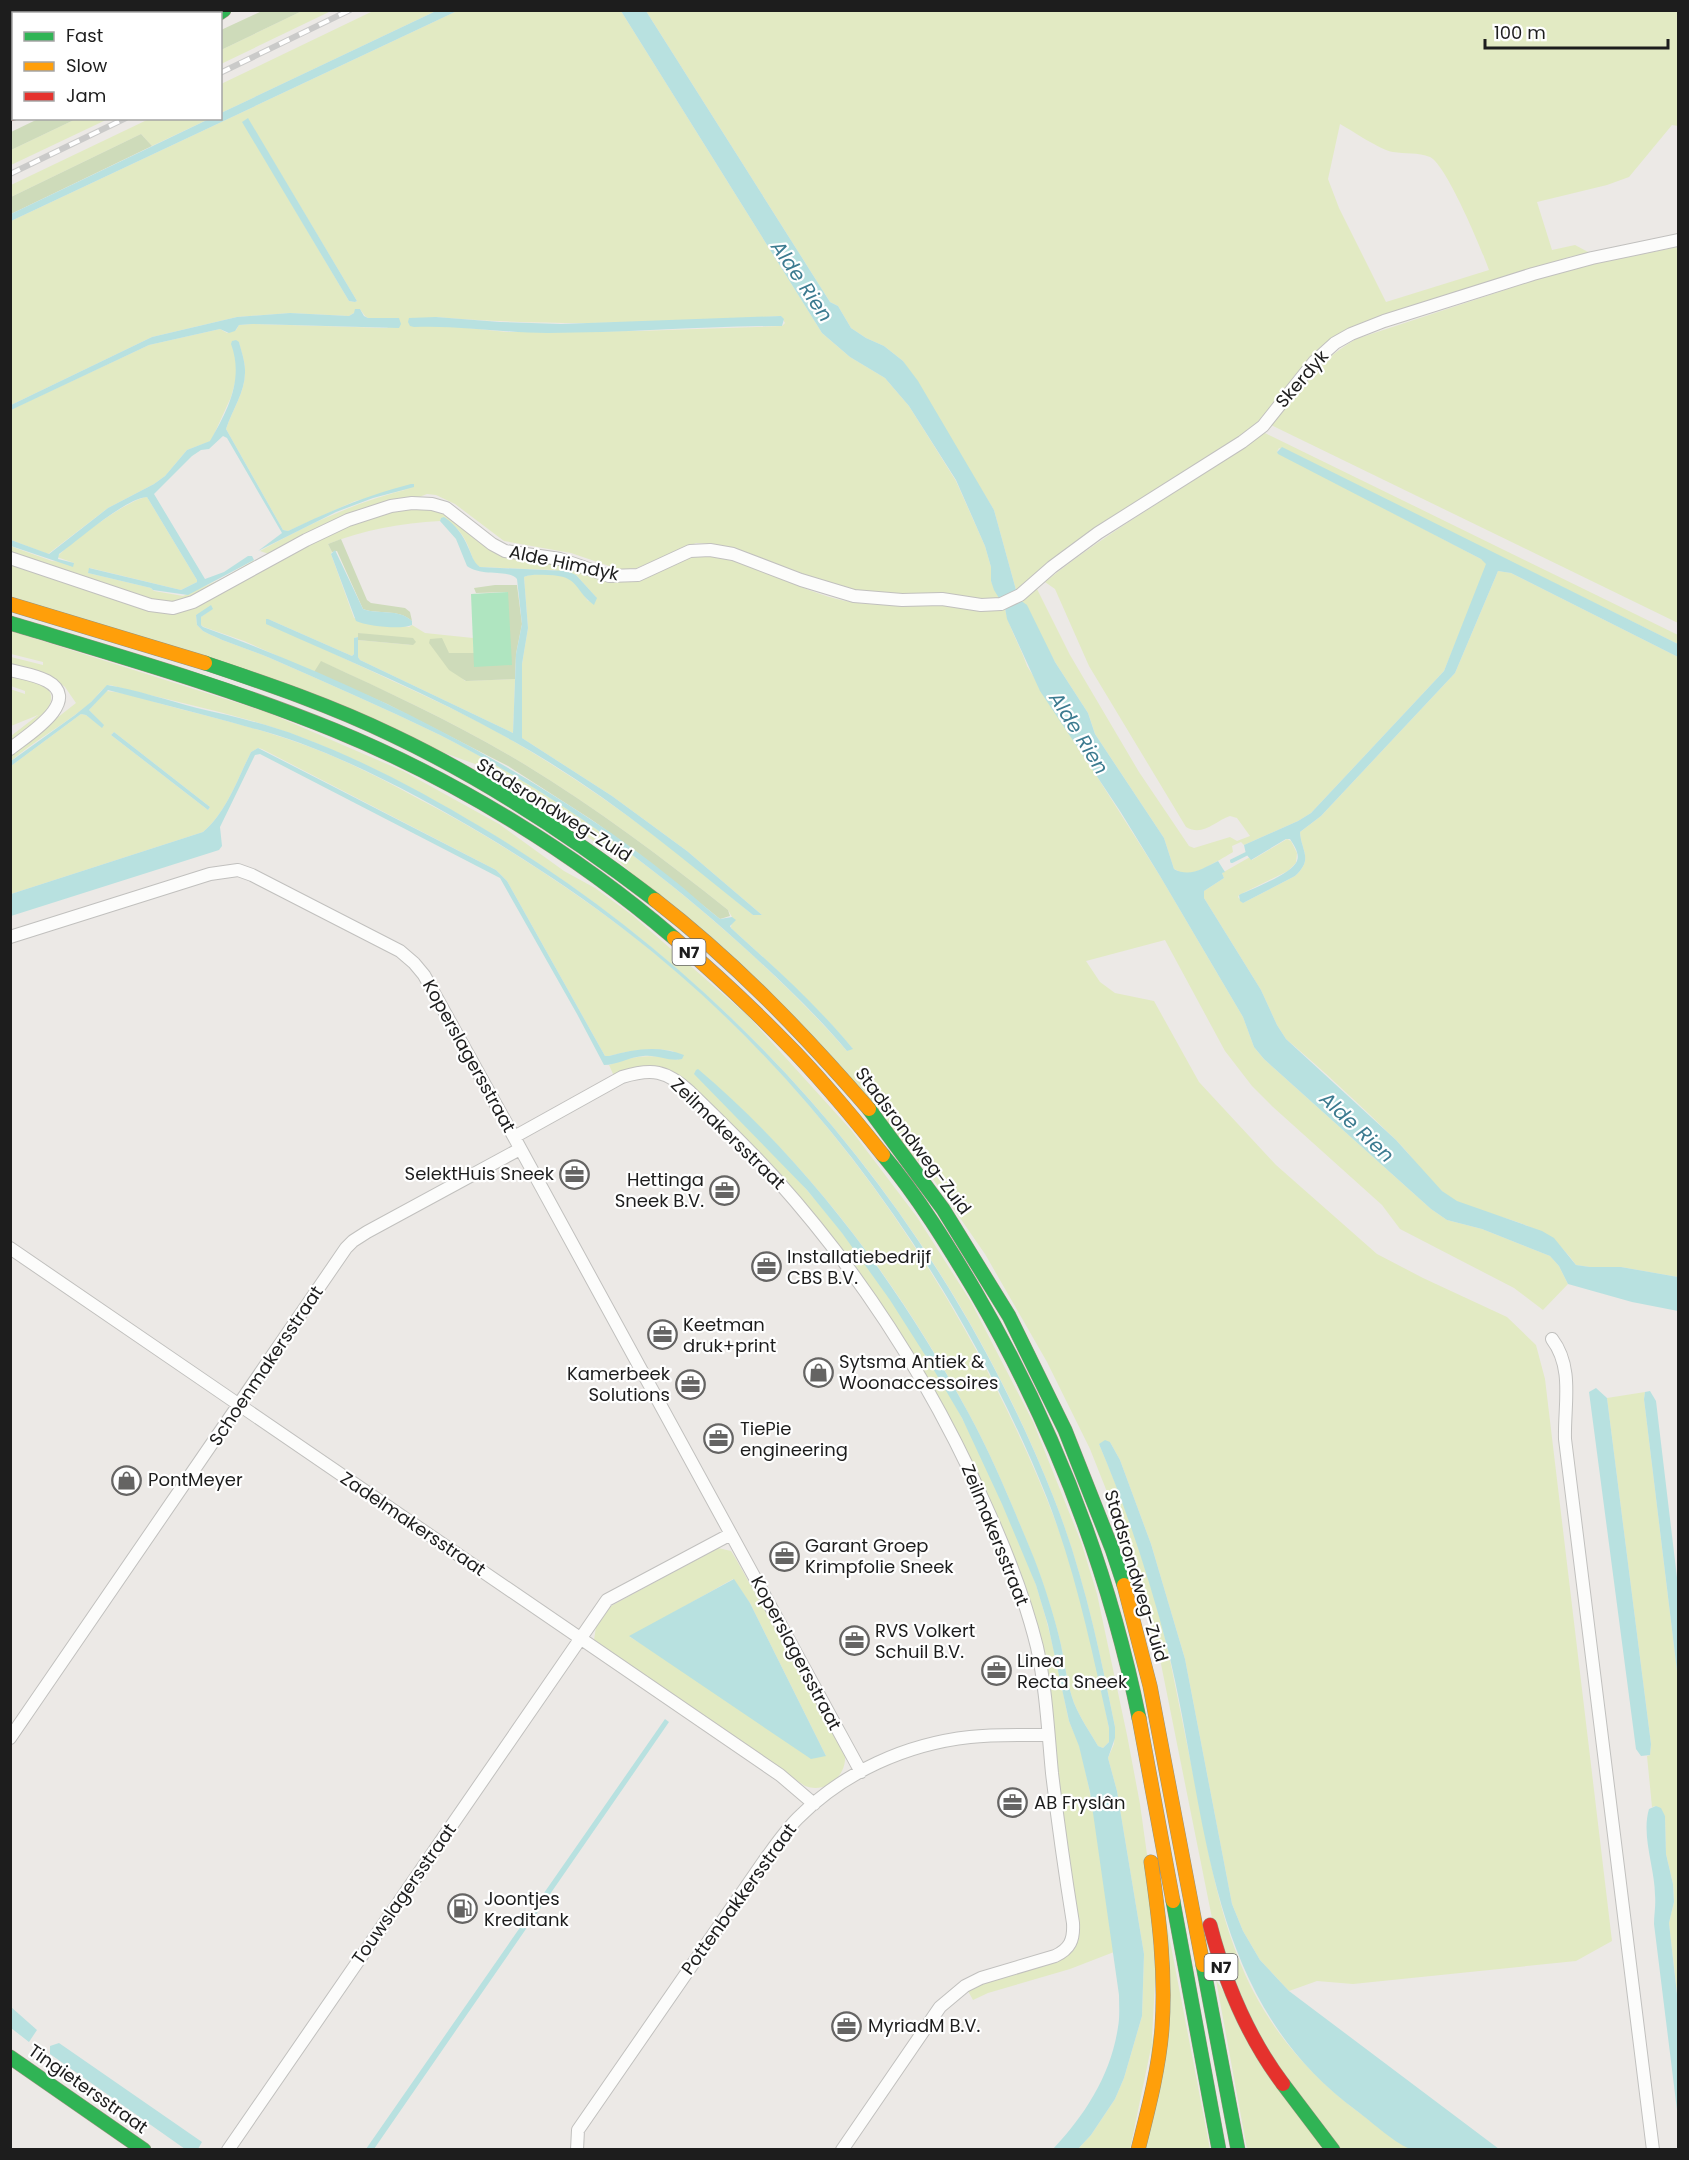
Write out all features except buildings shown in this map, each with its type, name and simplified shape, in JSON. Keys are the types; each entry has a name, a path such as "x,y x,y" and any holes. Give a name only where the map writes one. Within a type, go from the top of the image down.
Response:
{"main road":[{"name":"Stadsrondweg-Zuid","path":"10,604 227,668 318,703 387,732 517,804 584,846 655,897 769,998 864,1102 946,1212 1030,1354 1062,1421 1113,1551 1135,1624 1166,1759 1238,2150"},
{"name":"Stadsrondweg-Zuid","path":"10,623 272,705 381,750 507,818 572,861 641,912 698,960 792,1048 849,1112 894,1169 965,1276 1012,1360 1049,1436 1103,1578 1128,1669 1143,1738 1219,2150"},
{"name":"N7","path":"1138,2150 1159,2050 1164,1994 1160,1936 1142,1790 1143,1738"},
{"name":"N7","path":"1166,1759 1185,1810 1215,1943 1229,1990 1260,2052 1333,2150"},
{"name":"Tingietersstraat","path":"10,2057 144,2150"}],"street":[{"name":"Skerdyk","path":"1036,582 1052,567 1098,533 1242,442 1263,426 1314,362 1335,343 1351,334 1384,321 1533,274 1592,258 1678,240"},
{"name":"Alde Himdyk","path":"10,558 150,605 173,608 193,602 306,540 348,520 391,506 423,503 446,508 492,544 505,551 560,559 609,576 638,575 690,551 710,550 733,555 801,580 854,596 902,600 942,599 988,605 1011,600 1036,582"},
{"path":"10,670 48,681 58,691 59,700 56,710 47,720 10,749"},
{"name":"Koperslagersstraat","path":"10,938 210,874 238,870 400,951 414,963 424,975 514,1137 861,1772"},
{"name":"Zeilmakersstraat","path":"514,1137 622,1077 649,1071 665,1074 677,1080 775,1178 823,1234 872,1302 923,1382 956,1442 995,1525 1026,1609 1046,1695 1058,1822 1073,1923 1074,1934 1071,1943 1064,1952 1055,1956 981,1978 953,1995 935,2014 842,2150"},
{"name":"Schoenmakersstraat","path":"11,1735 353,1241 520,1149"},
{"name":"Zadelmakersstraat","path":"10,1248 780,1775 814,1804"},
{"path":"1552,1339 1561,1350 1567,1378 1565,1439 1653,2150"},
{"path":"580,1639 607,1600 731,1534"},
{"name":"Touwslagersstraat","path":"228,2150 580,1639"},
{"name":"Pottenbakkersstraat","path":"576,2149 578,2130 584,2120 764,1861 785,1833 814,1804 861,1772 902,1752 946,1740 971,1737 1048,1735"}],"green space":[{"path":"262,11 302,11 222,50 222,30"},
{"path":"302,11 331,11 222,64 222,50"},
{"path":"373,11 436,11 222,113 222,84"},
{"path":"457,11 621,11 822,333 850,357 885,378 909,406 956,481 985,546 991,567 991,581 1000,599 875,594 840,588 711,544 696,543 637,568 621,570 571,553 504,541 455,504 436,495 427,494 269,554 260,551 334,514 392,493 413,488 355,501 288,531 283,530 226,429 245,378 239,342 235,355 236,379 231,397 211,441 187,450 165,476 108,508 48,554 11,540 10,410 149,345 220,329 227,333 236,330 239,325 387,328 399,318 368,318 360,309 349,316 290,313 237,317 152,337 11,405 11,221","holes":["248,119 357,301 349,301 243,122","781,316 785,323 782,326 638,331 507,332 449,326 436,317 522,322 608,323"]},
{"path":"646,11 1678,11 1678,126 1672,125 1629,177 1607,185 1537,202 1552,250 1575,245 1590,253 1569,257 1352,328 1308,361 1294,376 1282,395 1251,429 1060,557 1016,590 994,510 903,361 884,346 851,328 838,306 830,302","holes":["1340,124 1388,151 1425,155 1437,163 1463,209 1489,270 1386,302 1339,208 1328,179"]},
{"path":"36,120 74,120 11,150 11,132"},
{"path":"74,120 106,120 11,165 11,150"},
{"path":"147,120 207,120 152,146 141,134 11,197 11,185"},
{"path":"141,134 152,146 11,214 11,197"},
{"path":"1678,247 1678,623 1271,425 1319,367 1356,339 1572,268"},
{"path":"1263,432 1678,635 1678,644 1279,448 1277,452 1481,559 1486,562 1486,568 1444,671 1311,813 1244,845 1241,842 1232,846 1233,852 1223,858 1201,870 1183,874 1174,869 1164,838 1095,734 1088,713 1055,662 1021,600 1037,589 1070,655 1139,772 1189,846 1194,848 1230,837 1237,841 1250,836 1237,818 1230,816 1203,829 1192,830 1186,827 1089,666 1055,589 1045,582 1098,542"},
{"path":"147,497 197,582 181,590 90,568 88,573 151,588 154,591 183,596 223,578 254,560 254,562 192,599 176,603 153,600 11,553 10,546 52,561 74,563 57,557 100,522 127,505"},
{"path":"414,508 441,512 500,555 511,559 554,563 610,582 630,581 698,555 733,561 820,594 850,602 942,605 989,611 1005,608 1027,666 1160,876 1243,1017 1254,1047 1264,1059 1431,1209 1447,1220 1482,1229 1550,1256 1559,1266 1568,1284 1543,1310 1514,1288 1400,1229 1382,1205 1252,1086 1225,1051 1165,940 1086,961 1100,982 1115,993 1154,1001 1199,1082 1276,1165 1377,1254 1507,1317 1536,1345 1545,1379 1612,1941 1576,1961 1353,1984 1317,1981 1289,1991 1260,1960 1243,1931 1232,1904 1185,1659 1151,1544 1120,1460 1110,1442 1099,1444 1130,1521 1155,1601 1169,1655 1219,1897 1235,1950 1246,1975 1268,2017 1303,2063 1346,2102 1386,2133 1413,2149 1341,2149 1262,2044 1215,1933 1161,1664 1113,1507 1090,1449 1047,1362 985,1254 926,1169 611,853 520,790 475,764 11,596 10,563 162,612 340,529 387,512","holes":["441,518 451,523 459,531 480,567 553,570 576,575 596,597 588,601 573,581 560,575 541,574 524,577 528,628 522,664 522,738 612,796 687,851 762,915 753,915 637,823 545,760 494,730 332,653 268,619 352,656 354,638 358,637 358,633 413,645 358,640 358,657 360,660 513,733 515,679 465,681 431,639 449,653 474,653 473,638 425,633 412,625 409,627 354,618 328,544 369,531 411,523 440,521","212,609 201,617 201,625 204,627 244,641 314,672 322,662 399,698 500,750 603,816 728,910 732,917 731,928 809,1001 852,1048 847,1051 780,981 704,912 596,828 519,779 440,735 270,658 203,631 197,625 196,615"]},
{"path":"341,539 367,600 371,603 405,608 410,612 412,621 400,614 363,609 337,551 332,552 328,544"},
{"path":"1498,571 1511,573 1678,657 1678,1277 1621,1267 1576,1265 1564,1250 1537,1230 1475,1209 1458,1202 1442,1191 1404,1148 1286,1039 1261,990 1204,898 1204,891 1224,878 1222,873 1250,857 1252,860 1287,839 1291,841 1297,853 1296,863 1288,871 1238,897 1243,903 1295,876 1301,870 1305,855 1300,832 1321,816 1455,673"},
{"path":"517,585 522,624 516,654 515,679 466,681 449,670 429,643 430,639 442,638 449,653 474,653 475,667 508,592 476,593 474,588"},
{"path":"508,592 512,665 474,667 471,594"},
{"path":"11,631 269,713 403,771 499,824 564,871 595,888 632,915 748,1016 851,1130 917,1217 971,1302 1033,1422 1081,1542 1097,1594 1140,1804 1149,1869 1158,2014 1130,2149 1078,2149 1091,2135 1115,2099 1124,2078 1142,2016 1144,1954 1117,1791 1108,1758 1114,1744 1115,1727 1089,1610 1073,1553 1053,1496 1007,1394 954,1296 892,1203 823,1115 747,1033 665,958 576,889 482,828 394,779 326,747 280,730 232,715 110,685 79,712 11,761 11,754 76,703 65,687 56,680 11,665 11,657 43,665 43,662 11,654"},
{"path":"358,633 413,638 416,642 413,645 358,640"},
{"path":"321,661 399,697 524,764 577,798 654,853 728,910 730,916 720,919 638,853 592,820 508,766 387,704 314,672"},
{"path":"11,674 42,684 49,691 51,699 42,717 11,744 11,736 38,715 11,726 10,689 25,694 25,691 11,686"},
{"path":"106,691 115,692 270,733 359,768 471,828 575,894 625,930 682,977 736,1027 836,1137 922,1258 960,1321 995,1386 1034,1470 1068,1556 1086,1620 1109,1728 1109,1742 1103,1748 1098,1746 1074,1703 1049,1602 1011,1504 978,1431 942,1366 882,1273 815,1186 739,1106 698,1070 695,1074 752,1130 806,1189 876,1278 939,1376 993,1481 1036,1585 1058,1667 1068,1717 1078,1741 1096,1829 1114,1952 1070,1969 988,1993 973,2000 968,1991 983,1983 1062,1959 1069,1954 1079,1935 1063,1821 1051,1695 1042,1645 983,1486 936,1393 877,1299 694,1087 665,1069 636,1067 614,1076 609,1065 643,1056 678,1060 673,1051 641,1050 605,1056 507,881 496,870 258,748 251,752 225,805 203,832 11,894 11,766 81,714 102,727 103,725 89,710","holes":["114,732 210,807 208,810 111,735"]},
{"path":"1645,1392 1678,1679 1678,2002 1669,1923 1674,1902 1673,1884 1666,1854 1665,1816 1656,1806 1652,1807 1647,1756 1650,1755 1651,1744 1607,1398"},
{"path":"718,1548 731,1551 845,1755 843,1770 839,1776 827,1785 813,1788 805,1786 594,1640 596,1627 611,1606","holes":["733,1579 750,1603 826,1756 630,1637"]},
{"path":"1160,1889 1210,2149 1146,2150"},
{"path":"1216,1980 1329,2149 1247,2149"}],"water":[{"path":"436,11 457,11 11,221 11,214 207,120 222,120 222,113"},
{"name":"Alde Rien","path":"621,11 646,11 830,302 838,306 851,328 884,346 903,361 918,381 994,510 1016,590 1012,594 1027,605 1055,662 1088,713 1095,734 1164,838 1174,869 1186,873 1202,869 1218,861 1225,872 1222,873 1224,878 1204,891 1204,898 1261,990 1286,1039 1396,1140 1442,1191 1457,1201 1542,1231 1554,1238 1576,1265 1621,1267 1678,1277 1678,1311 1632,1302 1568,1284 1559,1266 1550,1256 1482,1229 1447,1220 1431,1209 1264,1059 1254,1047 1243,1017 1160,876 1120,811 1040,691 1007,619 1005,608 994,590 985,546 956,480 909,406 885,378 850,357 822,333"},
{"path":"248,118 357,301 349,301 242,122"},
{"path":"355,309 360,309 368,318 399,318 401,324 399,328 252,324 239,325 235,331 229,333 220,329 149,345 11,410 11,405 152,337 237,317 290,313 349,316 354,313"},
{"path":"781,316 784,319 782,326 577,333 414,327 408,322 409,318 436,317 561,324"},
{"path":"236,340 239,342 244,359 245,378 226,429 283,530 288,531 379,493 411,484 414,484 414,487 373,498 336,512 258,551 282,533 227,438 223,436 209,449 201,450 192,456 154,494 205,579 224,572 248,556 252,556 254,560 188,595 153,590 88,573 89,568 181,590 197,582 147,497 137,499 114,512 59,554 58,559 74,563 73,567 11,546 11,540 49,554 108,508 165,476 187,450 210,441 223,418 232,394 236,370 231,344"},
{"path":"1282,447 1678,644 1678,657 1511,573 1498,571 1455,673 1321,816 1300,832 1305,855 1301,870 1295,876 1243,903 1239,895 1288,871 1298,858 1290,839 1286,839 1251,860 1246,854 1244,845 1311,813 1444,671 1486,564 1481,559 1278,454 1277,452"},
{"path":"444,517 461,534 474,561 480,567 567,571 576,575 597,598 594,605 575,584 566,578 548,575 524,577 528,628 522,664 522,738 612,796 687,851 762,915 753,915 637,823 545,760 422,694 266,624 266,619 268,619 352,656 354,638 358,637 360,660 513,733 516,654 522,624 517,579 508,574 480,571 467,566 456,539 440,521"},
{"path":"335,550 363,609 401,614 412,621 412,625 384,627 356,621 331,554"},
{"path":"211,605 213,609 201,617 203,627 304,666 403,711 498,762 611,833 661,870 720,919 732,917 736,920 730,926 731,928 810,1001 853,1049 847,1051 780,981 704,912 633,855 596,829 519,779 440,735 270,658 203,631 197,625 196,615"},
{"path":"107,685 262,724 347,756 459,814 575,889 664,957 746,1033 822,1114 891,1202 953,1295 1007,1393 1064,1524 1089,1610 1115,1727 1115,1738 1108,1758 1117,1791 1144,1954 1142,2016 1124,2078 1115,2099 1091,2135 1078,2149 1053,2149 1086,2108 1103,2078 1115,2045 1119,1995 1090,1792 1079,1746 1069,1721 1048,1625 1036,1585 962,1418 890,1300 842,1233 807,1190 694,1074 696,1070 698,1069 739,1106 815,1186 882,1273 942,1366 978,1431 1011,1503 1049,1601 1074,1703 1098,1746 1103,1748 1109,1742 1109,1728 1075,1583 1047,1498 1012,1417 971,1338 925,1261 874,1187 818,1116 758,1049 694,988 626,931 575,893 504,847 418,798 372,774 300,743 108,690 89,710 104,725 102,728 86,715 81,714 11,766 11,761 75,715"},
{"path":"114,732 210,807 208,810 111,735"},
{"path":"258,748 496,870 507,881 605,1056 628,1051 656,1049 684,1055 682,1059 643,1056 604,1065 500,878 260,754 255,755 220,827 222,846 219,850 11,916 11,894 203,832 225,805 251,752"},
{"path":"1596,1388 1607,1398 1651,1744 1650,1755 1641,1756 1636,1749 1589,1392"},
{"path":"1650,1391 1656,1401 1678,1586 1678,1679 1644,1399 1645,1392"},
{"path":"1105,1440 1110,1442 1120,1460 1151,1544 1185,1659 1232,1904 1243,1931 1260,1960 1289,1991 1499,2149 1413,2150 1399,2143 1357,2111 1307,2066 1269,2015 1241,1960 1220,1901 1205,1840 1168,1650 1137,1546 1099,1444"},
{"path":"734,1579 750,1603 826,1756 811,1759 629,1636"},
{"path":"665,1719 669,1722 374,2149 366,2149"},
{"path":"1656,1806 1661,1808 1665,1816 1666,1854 1673,1884 1674,1902 1669,1923 1678,2003 1678,2118 1654,1924 1654,1885 1647,1841 1649,1809"},
{"path":"11,2007 37,2030 29,2042 11,2028"},
{"path":"59,2043 202,2142 198,2149 185,2149 50,2054 50,2046"}],"waterway":[{"path":"1232,861 1246,854"}],"railway":[{"path":"222,72 350,10"},
{"path":"10,174 122,120"}],"traffic: fast":[{"path":"10,623 214,686 294,714 424,771 512,820 555,848 636,907 674,938"},
{"path":"205,663 323,705 427,752 528,810 655,900"},
{"path":"869,1109 943,1209 1009,1316 1065,1430 1124,1585"},
{"path":"883,1155 920,1204 975,1291 1003,1341 1053,1444 1094,1551 1111,1606 1139,1718"},
{"path":"1173,1901 1219,2150"},
{"path":"1203,1965 1238,2150"},
{"path":"10,2057 144,2150"},
{"path":"1283,2084 1333,2150"}],"traffic: slow":[{"path":"10,604 205,663"},
{"path":"655,900 713,948 767,999 869,1109"},
{"path":"674,938 744,1001 797,1055 883,1155"},
{"path":"1124,1585 1150,1686 1203,1965"},
{"path":"1139,1718 1173,1901"},
{"path":"1138,2150 1156,2074 1163,2007 1161,1945 1151,1862"}],"traffic: jam":[{"path":"1210,1925 1230,1988 1248,2028 1283,2084"}],"place":[{"name":"SelektHuis Sneek","path":"575,1174"},
{"name":"Hettinga Sneek B.V.","path":"725,1190"},
{"name":"Installatiebedrijf CBS B.V.","path":"766,1267"},
{"name":"Keetman druk+print","path":"662,1335"},
{"name":"Sytsma Antiek & Woonaccessoires","path":"818,1372"},
{"name":"Kamerbeek Solutions","path":"691,1384"},
{"name":"TiePie engineering","path":"719,1439"},
{"name":"PontMeyer","path":"127,1480"},
{"name":"Garant Groep Krimpfolie Sneek","path":"784,1556"},
{"name":"RVS Volkert Schuil B.V.","path":"854,1641"},
{"name":"Linea Recta Sneek","path":"996,1671"},
{"name":"AB Fryslân","path":"1013,1803"},
{"name":"Joontjes Kreditank","path":"463,1909"},
{"name":"MyriadM B.V.","path":"847,2026"}]}
